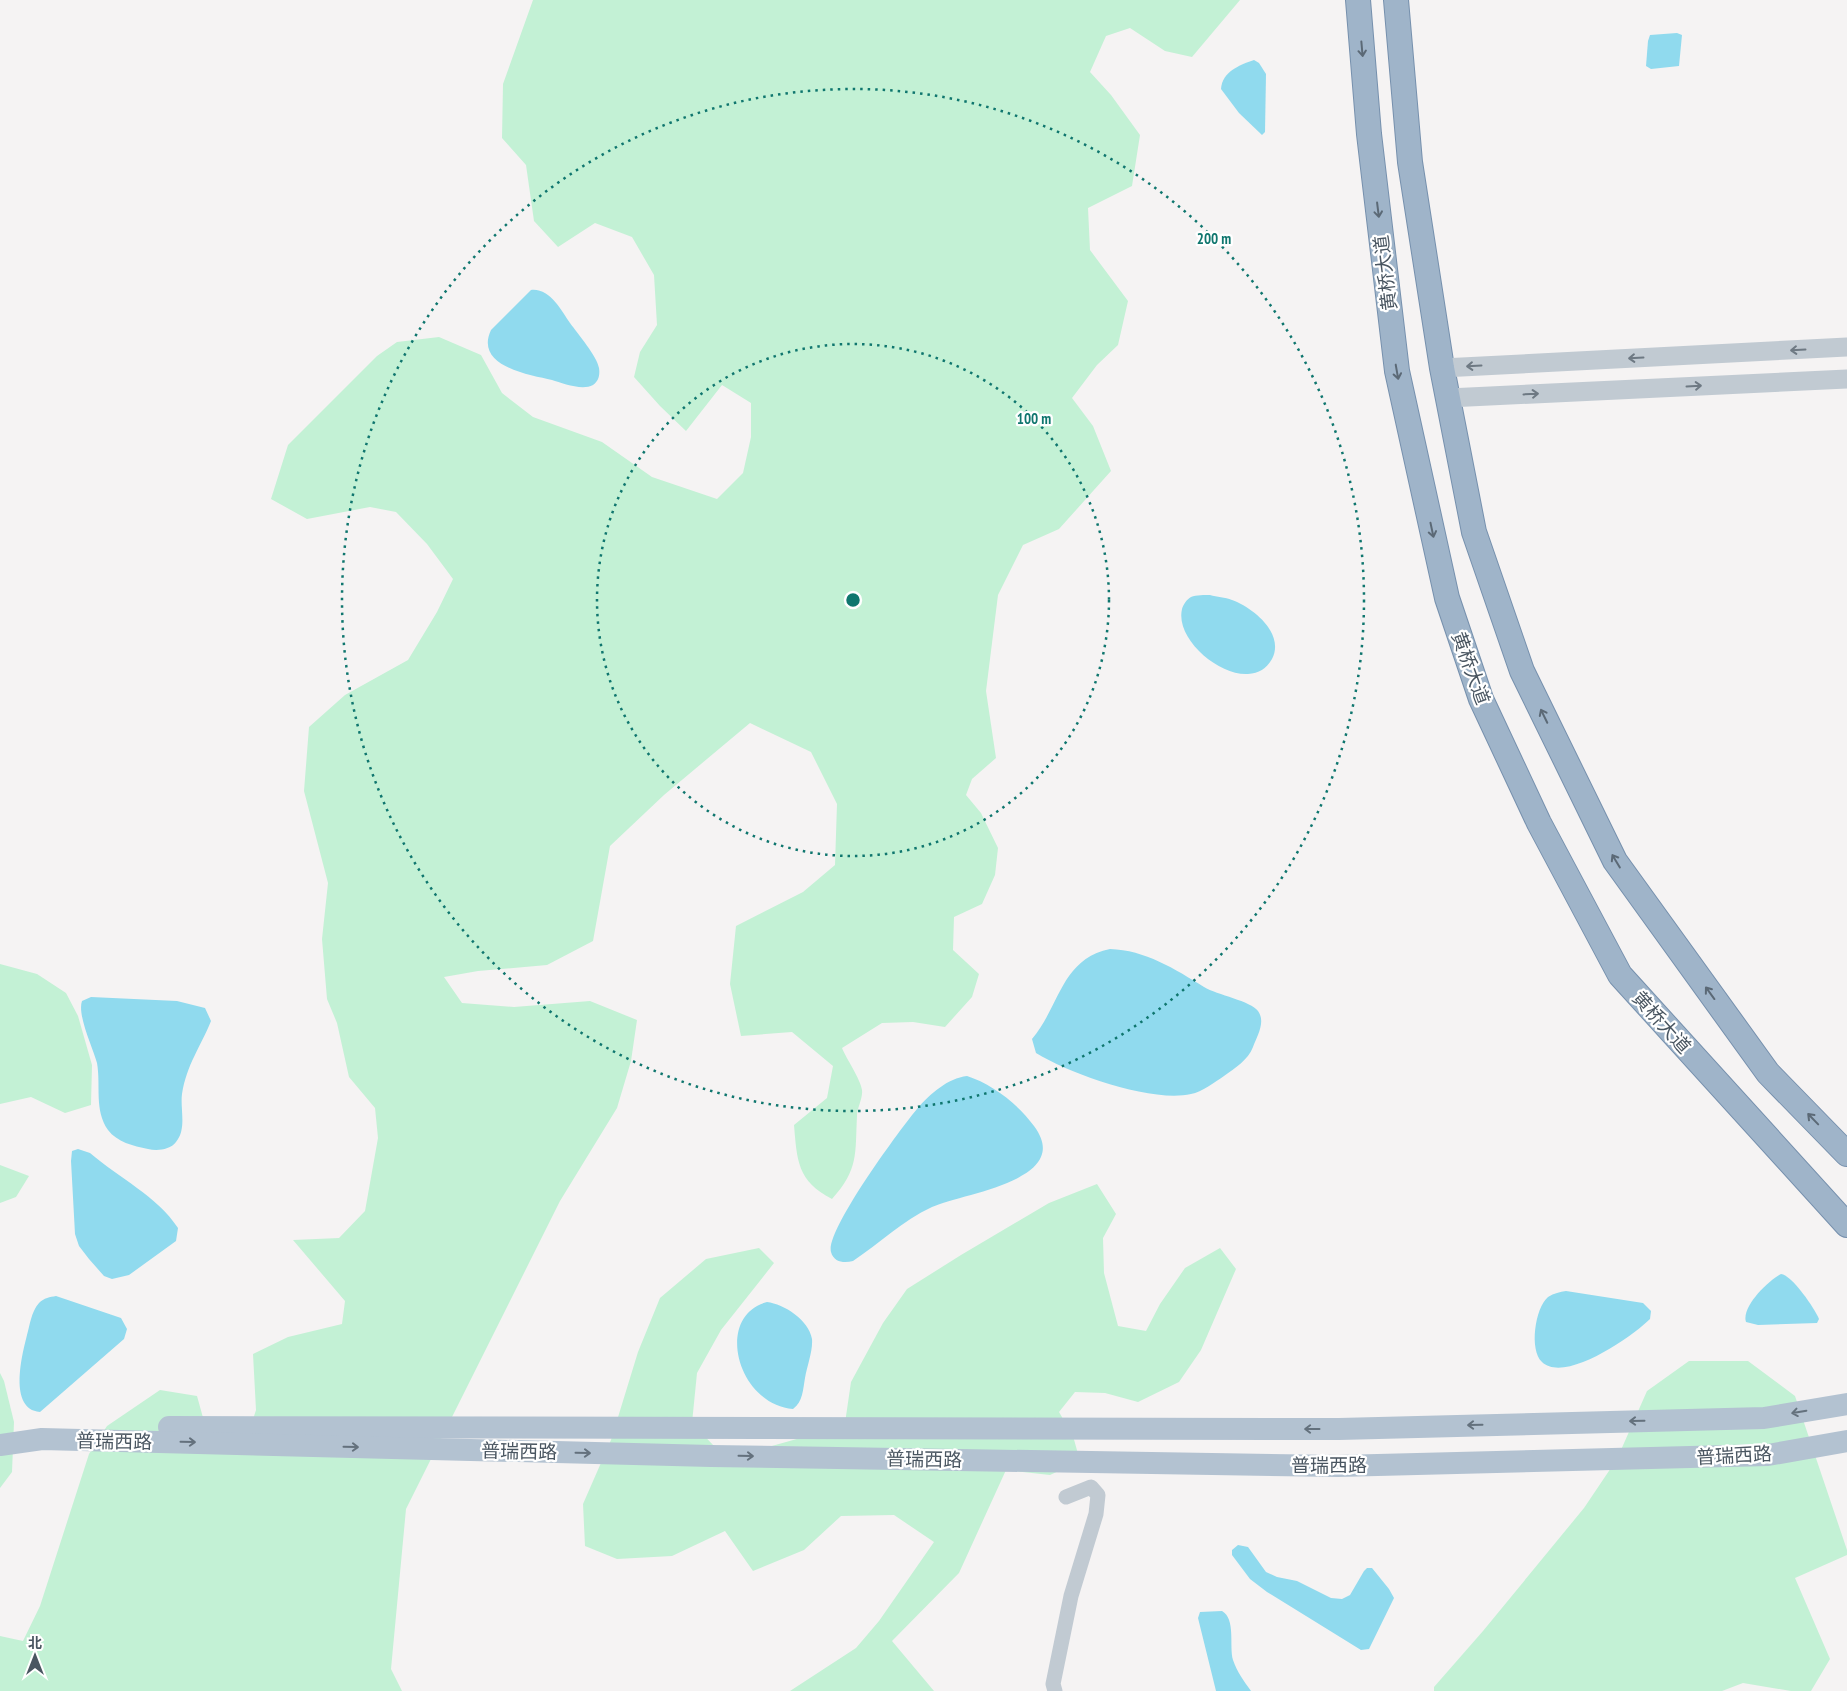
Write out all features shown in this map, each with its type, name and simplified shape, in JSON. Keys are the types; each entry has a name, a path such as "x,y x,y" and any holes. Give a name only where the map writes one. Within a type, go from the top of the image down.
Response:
{"highway":[{"name":"黄桥大道","path":"1358,0 1369,134 1397,370 1447,598 1481,699 1539,823 1620,975 1847,1225"},
{"path":"1396,0 1410,162 1442,368 1474,532 1522,671 1614,861 1768,1073 1847,1154"}],"main road":[{"name":"普瑞西路","path":"0,1431 34,1427 1339,1429 1764,1418 1847,1404"},
{"name":"普瑞西路","path":"0,1445 42,1439 711,1456 1338,1466 1768,1455 1847,1441"}],"street":[{"path":"1442,368 1847,347"},
{"path":"1448,398 1847,379"},
{"path":"1055,1691 1053,1684 1071,1596 1096,1514 1098,1495 1090,1487 1066,1497"}],"green space":[{"path":"533,0 1240,0 1192,57 1165,51 1130,28 1106,36 1090,72 1111,95 1140,135 1132,186 1088,208 1090,250 1128,301 1118,345 1097,365 1072,398 1093,426 1111,471 1059,529 1023,545 998,595 986,691 996,758 972,779 966,795 981,813 998,848 995,875 982,904 954,917 953,950 979,974 972,997 945,1027 913,1022 882,1023 842,1048 862,1090 857,1113 854,1160 847,1179 832,1199 820,1192 805,1177 801,1168 796,1149 794,1125 827,1098 833,1066 792,1032 741,1036 730,984 736,926 803,892 835,865 837,804 811,752 750,723 664,795 610,846 593,941 547,965 478,971 444,977 462,1003 514,1007 590,1001 637,1020 631,1061 617,1108 560,1201 406,1509 391,1669 402,1691 0,1691 0,1636 23,1641 40,1606 89,1454 107,1426 160,1390 197,1396 207,1432 246,1441 256,1410 253,1354 288,1337 342,1324 345,1301 293,1240 339,1238 365,1211 378,1138 375,1108 349,1077 337,1023 327,999 322,939 328,883 304,791 309,727 345,695 408,660 437,612 453,579 427,544 396,512 370,507 307,519 271,499 288,445 377,356 397,342 439,337 481,355 502,393 533,417 602,442 652,477 717,499 743,473 751,437 751,403 722,385 686,431 634,377 640,352 657,325 654,275 632,237 595,223 558,247 534,221 526,165 502,138 503,84"},
{"path":"0,964 37,974 66,993 78,1016 92,1065 91,1105 65,1113 31,1097 0,1104"},
{"path":"0,1165 29,1176 16,1197 0,1203"},
{"path":"1097,1184 1116,1214 1103,1238 1104,1273 1118,1326 1146,1331 1160,1304 1185,1268 1220,1248 1236,1269 1201,1350 1179,1382 1138,1402 1105,1393 1075,1392 1059,1412 1073,1436 1080,1461 1050,1475 1006,1470 959,1573 892,1641 934,1691 790,1691 856,1648 879,1621 934,1542 894,1515 841,1516 804,1550 753,1571 725,1531 672,1556 617,1559 585,1546 583,1504 611,1440 638,1352 660,1298 706,1259 759,1248 774,1263 721,1330 697,1373 692,1423 714,1446 754,1451 845,1423 851,1382 883,1323 907,1289 1049,1203"},
{"path":"1689,1361 1748,1361 1795,1396 1847,1550 1847,1555 1795,1578 1830,1659 1811,1691 1791,1691 1743,1683 1722,1691 1434,1691 1434,1687 1483,1631 1584,1508 1617,1459 1647,1391"},
{"path":"0,1373 4,1381 14,1422 12,1472 0,1488"}],"water":[{"path":"1677,33 1682,35 1679,66 1651,69 1646,66 1650,35"},
{"path":"1254,60 1259,63 1266,74 1265,132 1262,135 1239,113 1221,89 1224,78 1232,70"},
{"path":"531,290 544,292 559,306 591,351 598,363 599,370 598,379 593,385 588,387 572,386 530,375 506,367 490,352 488,342 491,330"},
{"path":"1210,595 1241,604 1265,623 1271,631 1275,650 1272,659 1265,668 1248,674 1224,669 1202,654 1192,643 1185,632 1182,609 1191,597"},
{"path":"1110,949 1123,950 1147,957 1171,967 1210,990 1254,1007 1260,1015 1261,1024 1248,1056 1232,1070 1204,1089 1191,1094 1175,1096 1134,1091 1112,1085 1069,1070 1036,1053 1032,1039 1071,973 1094,954"},
{"path":"91,997 177,1001 205,1008 211,1021 194,1056 184,1083 181,1131 176,1142 170,1147 152,1150 126,1143 116,1138 108,1130 99,1106 97,1063 86,1032 81,1007 82,1001"},
{"path":"967,1076 986,1084 1004,1096 1028,1118 1043,1145 1040,1160 1028,1172 1010,1182 932,1207 901,1225 853,1261 843,1262 837,1260 832,1256 832,1241 851,1203 881,1157 908,1120 928,1098 946,1083"},
{"path":"78,1149 90,1153 149,1197 178,1228 176,1241 129,1275 112,1279 104,1276 79,1246 75,1234 71,1161 72,1151"},
{"path":"1781,1274 1791,1280 1803,1293 1819,1319 1817,1323 1758,1325 1746,1322 1751,1302 1769,1282"},
{"path":"1566,1291 1643,1303 1651,1311 1650,1319 1614,1346 1582,1363 1566,1367 1553,1367 1542,1362 1538,1356 1535,1329 1543,1302 1548,1297"},
{"path":"56,1296 121,1318 127,1329 124,1339 40,1412 30,1409 24,1402 21,1392 20,1367 34,1310 43,1300"},
{"path":"767,1302 781,1306 795,1314 806,1325 812,1339 802,1395 799,1403 793,1409 774,1404 758,1392 746,1377 739,1359 737,1341 741,1324 751,1310"},
{"path":"1238,1545 1248,1547 1266,1572 1277,1577 1297,1581 1331,1598 1342,1599 1350,1595 1364,1571 1367,1568 1372,1568 1394,1598 1369,1649 1361,1650 1267,1592 1250,1579 1232,1555 1232,1550"},
{"path":"1222,1611 1231,1626 1233,1660 1251,1691 1216,1691 1198,1618 1200,1612"}]}
